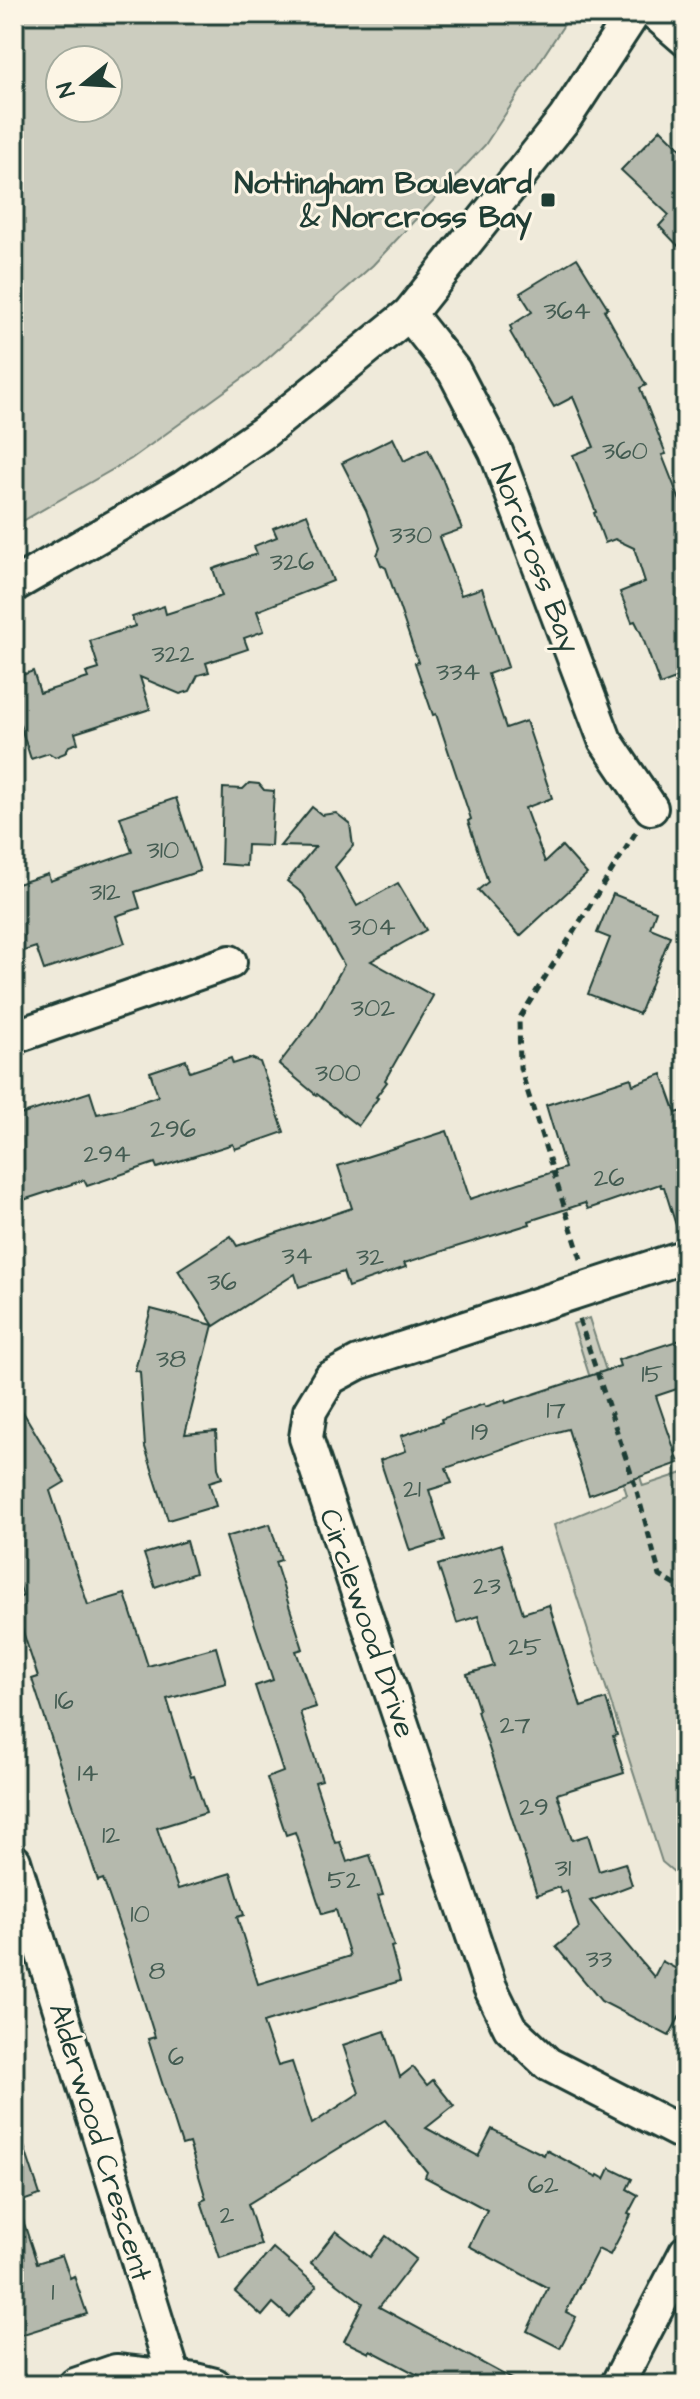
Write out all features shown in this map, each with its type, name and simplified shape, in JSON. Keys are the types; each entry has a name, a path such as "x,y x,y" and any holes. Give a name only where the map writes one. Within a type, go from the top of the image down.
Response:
{"street":[{"path":"14,585 195,479 264,432 409,314 565,118 633,14"},
{"path":"656,14 686,40"},
{"name":"Norcross Bay","path":"409,314 454,371 496,452 605,740 651,808"},
{"path":"14,1037 230,962"},
{"name":"Circlewood Drive","path":"686,1256 358,1363 330,1378 310,1411 306,1438 490,1987 510,2028 548,2064 686,2135"},
{"name":"Alderwood Crescent","path":"14,1861 174,2377"},
{"path":"617,2385 686,2252"},
{"path":"75,2385 116,2371 215,2385"}],"path":[{"path":"584,1267 520,1068 519,1019 651,808"},
{"path":"578,1315 636,1488 660,1576 686,1591"}],"shaded area":[{"path":"14,14 571,14 485,145 373,265 258,367 131,459 14,526"},
{"path":"589,1318 643,1486 686,1472 686,1882 662,1862 554,1525 627,1495 573,1324"}],"building":[{"path":"661,129 686,154 686,254 659,226 669,215 621,170"},
{"path":"577,258 608,308 604,310 646,385 640,388 686,516 686,675 660,685 641,633 635,621 632,622 620,592 645,582 634,548 615,539 605,543 573,455 594,447 573,397 554,407 510,332 510,326 532,312 520,293"},
{"path":"393,438 404,461 428,449 462,529 439,537 461,595 482,588 508,667 488,674 506,728 526,721 552,798 525,808 545,862 562,846 587,874 520,936 478,890 488,882 468,821 471,819 436,714 433,715 415,663 418,662 386,568 381,565 377,555 380,548 366,510 342,463"},
{"path":"307,514 333,581 257,611 264,631 244,638 248,649 206,663 209,672 198,675 190,691 180,694 140,677 150,709 75,733 78,743 69,746 65,753 55,757 49,753 31,759 14,706 14,678 33,671 40,693 88,678 86,673 99,669 90,641 135,626 132,617 164,606 166,614 222,596 213,569 257,554 254,546 277,537 273,528"},
{"path":"249,783 274,791 271,846 247,845 246,866 221,864 223,788 243,789"},
{"path":"176,798 200,871 135,892 140,908 116,916 125,943 44,970 36,947 18,953 14,940 14,885 48,874 50,881 132,852 120,817"},
{"path":"312,807 322,815 336,813 350,824 353,846 335,867 357,906 398,883 426,930 371,961 433,996 378,1098 358,1126 279,1064 315,1017 344,965 303,894 287,881 315,847 280,846"},
{"path":"613,894 656,911 650,928 670,936 639,1014 588,994 610,938 597,933"},
{"path":"231,1058 233,1064 251,1058 260,1062 284,1132 235,1149 233,1144 157,1168 155,1163 87,1186 84,1180 14,1203 14,1117 90,1092 97,1114 120,1109 158,1096 150,1072 186,1060 190,1072"},
{"path":"662,1074 676,1113 686,1110 686,1238 680,1238 664,1187 660,1184 588,1209 585,1203 529,1221 530,1224 404,1263 406,1267 348,1287 343,1272 299,1287 295,1274 214,1326 178,1270 231,1236 237,1246 352,1208 338,1166 447,1131 470,1199 565,1168 546,1105 631,1078 633,1085"},
{"path":"151,1309 213,1325 185,1434 216,1431 218,1468 222,1478 209,1482 216,1506 168,1520 145,1447 140,1372 135,1370"},
{"path":"686,1338 686,1386 656,1396 679,1463 589,1495 568,1429 534,1438 446,1468 452,1483 429,1490 445,1540 410,1551 380,1460 406,1451 401,1436 484,1404 485,1407 505,1400 506,1403 620,1366 618,1360"},
{"path":"14,1397 65,1482 50,1491 88,1605 125,1594 148,1666 216,1647 226,1683 167,1699 191,1777 194,1776 206,1813 157,1828 178,1889 231,1873 244,1915 237,1917 258,1984 350,1956 336,1910 322,1914 295,1832 286,1835 267,1778 283,1772 255,1686 273,1680 226,1537 270,1524 281,1560 275,1562 303,1649 296,1651 316,1707 300,1712 322,1780 315,1782 335,1843 340,1842 347,1862 370,1855 383,1895 378,1896 394,1946 391,1947 400,1981 263,2023 278,2066 292,2062 312,2124 359,2093 343,2045 385,2031 400,2077 413,2067 427,2085 433,2080 454,2106 426,2128 478,2156 492,2129 544,2155 546,2150 597,2177 605,2179 610,2168 632,2179 627,2189 638,2195 628,2214 631,2215 610,2255 598,2249 566,2312 576,2317 560,2348 527,2331 548,2288 469,2246 487,2210 425,2177 427,2172 385,2120 248,2204 261,2245 220,2258 201,2201 206,2199 189,2143 182,2145 148,2039 155,2037 126,1944 103,1879 98,1881 32,1679 38,1677 22,1629 14,1631 14,1599 23,1596 14,1569"},
{"path":"186,1541 195,1573 155,1587 144,1554"},
{"path":"501,1544 523,1613 549,1605 581,1707 606,1699 624,1773 557,1794 572,1840 588,1835 599,1871 625,1863 632,1885 590,1901 654,1977 662,1961 686,1974 686,2005 669,2036 601,2001 556,1947 579,1928 567,1891 561,1893 559,1887 537,1895 467,1674 494,1666 478,1616 457,1623 438,1565"},
{"path":"19,2131 40,2195 14,2204 14,2132"},
{"path":"14,2208 19,2208 37,2263 62,2255 70,2278 74,2276 87,2314 14,2337"},
{"path":"336,2231 370,2257 386,2236 416,2259 379,2307 523,2385 437,2385 370,2350 369,2353 344,2341 363,2303 311,2263"},
{"path":"273,2248 317,2286 289,2317 273,2303 262,2316 235,2292"}],"place":[{"name":"Nottingham Boulevard & Norcross Bay","path":"548,200"}]}
